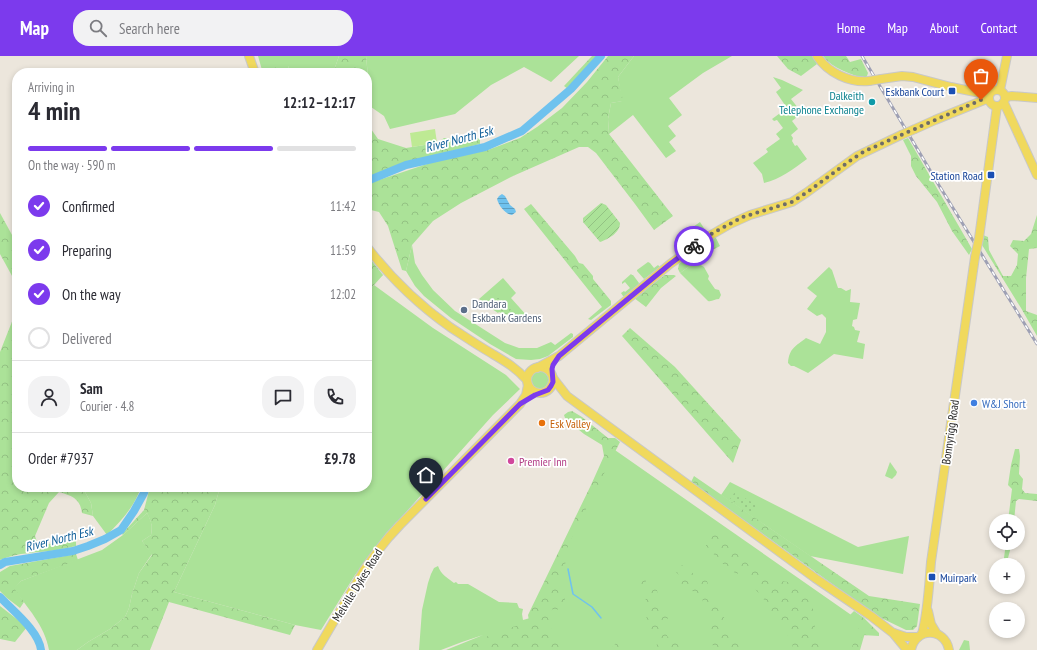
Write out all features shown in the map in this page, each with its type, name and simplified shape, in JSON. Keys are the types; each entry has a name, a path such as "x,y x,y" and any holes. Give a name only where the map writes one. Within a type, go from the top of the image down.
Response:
{"main road":[{"path":"249,56 253,68"},
{"path":"817,56 827,68 842,76 860,82 870,82 902,76 913,77 980,93 989,97 992,104 1001,99 1012,96 1037,98"},
{"name":"Bonnyrigg Road","path":"911,650 913,644 920,636 925,624 931,562 975,257 1007,56"},
{"path":"528,383 529,374 536,368 559,356 670,264 711,234 750,215 792,202 857,156 901,135 989,97 993,91 1001,99 1005,106 1037,175"},
{"path":"372,253 422,304 450,326 490,353 513,366 522,368 541,367 547,370 567,396 797,564 871,616 893,633 907,650"},
{"path":"542,392 548,390 553,382 552,369 559,356"},
{"path":"513,366 535,392 553,392 567,396"},
{"name":"Melville Dykes Road","path":"317,650 364,570 377,552 400,525 520,404 526,395 528,383"},
{"name":"Melville Dykes Road","path":"520,404 542,392"},
{"name":"Bonnyrigg Road","path":"927,608 931,624 937,634 946,641 949,650"},
{"path":"893,633 906,636 920,636 929,632 937,634"}],"green space":[{"path":"258,56 339,56 335,68 289,68 288,66 275,66 276,68 261,68"},
{"path":"339,56 366,56 367,68 335,68"},
{"path":"366,56 579,56 551,82 524,67 491,85 455,114 390,129 384,116 372,108 372,68 367,68"},
{"path":"592,56 597,56 568,89 564,86"},
{"path":"608,56 634,56 618,77 623,101 611,103 608,119 609,134 673,216 654,230 596,153 588,147 579,147 513,176 461,203 433,221 412,245 406,271 402,270 388,226 379,212 372,210 372,182 433,162 488,150 520,138 562,108 587,82"},
{"path":"634,56 732,56 703,73 669,98 682,115 668,126 676,136 669,142 676,151 666,158 633,115 609,134 608,119 611,103 622,101 618,77"},
{"path":"777,56 814,56 817,64 801,76 788,69"},
{"path":"823,56 846,56 850,62 861,59 868,73 866,79 837,68"},
{"path":"274,66 288,66 289,68 275,68"},
{"path":"773,77 803,90 791,99 802,113 792,121 798,129 791,135 795,146 797,145 807,159 792,170 764,183 762,174 753,163 768,152 766,149 780,139 776,134 783,128 777,120 774,121 772,119 787,108 776,92 781,88"},
{"path":"435,129 437,143 412,147 410,133"},
{"path":"372,130 378,139 406,148 437,143 444,138 480,138 480,144 407,162 372,175"},
{"path":"908,138 972,249 969,255 952,231 937,202 916,176 911,166 911,156 903,140"},
{"path":"601,203 606,205 620,223 616,233 600,242 583,222 583,218"},
{"path":"531,204 575,256 579,263 583,264 593,276 593,279 611,301 611,305 591,320 588,319 602,307 524,209"},
{"path":"0,213 12,235 12,276 0,254"},
{"path":"1037,215 1037,248 1029,249 1026,278 1026,311 1037,315 1037,336 982,245 983,235 988,237 989,250 1003,276 1011,276 1017,265 1018,254 1010,246 1013,240 1024,241 1031,234"},
{"path":"700,222 707,233 701,236 698,235 693,227"},
{"path":"715,236 720,246 703,255 697,263 694,263 680,273 678,269 679,264"},
{"path":"412,245 415,263 433,290 455,311 505,343 519,348 537,348 551,342 555,345 571,333 573,334 573,337 548,356 531,360 516,359 451,318 424,296 415,286 406,271"},
{"path":"372,261 383,275 372,287"},
{"path":"648,262 654,268 658,265 660,267 644,279 637,270"},
{"path":"694,263 704,267 709,276 708,279 715,289 719,290 721,295 719,299 708,301 680,273"},
{"path":"829,267 832,270 838,288 846,291 851,289 850,302 860,303 857,319 853,320 852,326 855,330 860,331 857,342 865,344 863,359 834,354 808,373 791,366 788,363 791,351 806,338 820,344 826,332 826,318 822,314 817,316 807,309 817,296 807,288"},
{"path":"631,274 639,283 626,296 623,296 621,293 630,288 625,282 622,284 622,282"},
{"path":"665,275 676,276 661,288 646,307 634,298"},
{"path":"503,278 516,293 511,298 528,317 525,319 517,320 506,317 479,299"},
{"path":"374,285 433,328 506,375 520,389 493,415 398,521 355,575 321,630 295,625 174,592 215,505 219,492 372,492 372,287"},
{"path":"495,298 499,298 510,305 511,309 509,312 506,314 490,304 490,302"},
{"path":"12,322 12,492 59,492 49,503 35,536 38,545 76,541 76,546 57,550 21,554 0,560 0,352"},
{"path":"630,328 675,367 741,440 733,463 622,336"},
{"path":"540,371 546,374 549,380 546,386 540,389 534,386 531,380 534,374"},
{"path":"572,411 582,417 608,438 615,438 620,442 570,541 566,551 565,565 559,574 562,578 558,592 565,598 565,603 562,610 553,609 549,612 549,616 552,634 564,650 532,650 526,648 519,650 460,649 459,648 461,646 529,621 528,615 604,456 602,445 566,421 564,415"},
{"path":"612,448 867,626 860,650 446,650 483,635 441,650 419,650 422,610 428,583 434,568 438,566 443,574 454,583 468,584 499,602 517,603 519,608 523,609 523,620 530,618"},
{"path":"1015,449 1019,449 1019,474 1023,479 1022,489 1025,493 1037,494 1037,501 1019,499 1016,501 1015,514 1009,514 1012,489 1008,485"},
{"path":"890,462 897,472 892,479 885,476"},
{"path":"694,476 869,596 920,604 917,626 913,630 906,630 875,615 691,482"},
{"path":"730,482 858,547 909,536 903,574 810,556 721,495"},
{"path":"59,492 85,492 91,503 93,516 82,513 81,508 75,498"},
{"path":"85,492 139,492 131,507 107,535 93,516 91,503"},
{"path":"149,492 219,492 215,505 174,592 295,625 290,635 169,602 150,650 77,650 110,629 125,617 139,573 152,555 142,541 151,535 152,529 147,513 123,535 122,534 144,510"},
{"path":"735,492 758,506 752,514 730,499"},
{"path":"147,513 151,523 151,535 142,541 152,554 139,573 125,617 110,629 77,650 49,650 40,625 13,588 21,581 102,550 123,535"},
{"path":"713,532 722,535 727,539 748,564 759,566 765,573 775,580 788,582 797,587 810,600 813,609 815,626 814,642 822,645 823,650 793,650 792,642 785,631 775,621 766,602 756,590 752,581 743,575 735,573 722,563 706,546 706,537 709,533"},
{"path":"1005,550 1010,550 1008,558 1004,558"},
{"path":"76,554 78,560 21,581 14,588 24,602 20,608 0,591 0,572 10,566"},
{"path":"675,564 688,568 696,579 703,579 707,581 711,593 715,598 715,605 719,608 721,614 727,621 728,626 736,635 742,647 746,650 717,650 713,646 709,634 710,622 708,608 697,593 683,587 679,575 676,572"},
{"path":"638,566 648,568 649,570 644,588 640,586 643,577 636,569"},
{"path":"649,590 657,590 658,599 661,605 670,615 665,622 667,627 667,636 679,645 681,650 658,650 656,641 643,609"},
{"path":"0,606 27,627 15,642 0,639"},
{"path":"854,611 864,618 879,633 879,636 862,635 858,650 853,650 852,647 859,627 850,615"},
{"path":"964,640 969,641 970,650 959,650"},
{"path":"616,643 622,643 626,650 610,650"}],"water":[{"path":"502,194 515,209 516,212 512,215 505,211 498,202 497,199"}],"waterway":[{"name":"River North Esk","path":"372,179 406,165 485,147 522,131 571,89 601,56"},
{"name":"River North Esk","path":"0,565 5,562 73,551 105,539 121,530 144,492"},
{"path":"568,569 573,594 592,607 601,618"},
{"name":"River North Esk","path":"0,597 31,629 36,636 41,650"}],"railway":[{"path":"862,56 940,187 1037,344"}],"way so far":[{"path":"694,246 711,234 743,217 792,202 865,151 981,100"}],"place":[{"name":"Eskbank Court","path":"952,91"},
{"name":"Dalkeith Telephone Exchange","path":"872,102"},
{"name":"Station Road","path":"991,175"},
{"name":"Dandara Eskbank Gardens","path":"464,310"},
{"name":"W&J Short","path":"974,403"},
{"name":"Esk Valley","path":"542,423"},
{"name":"Premier Inn","path":"511,461"},
{"name":"Muirpark","path":"932,577"}],"route":[{"path":"426,499 520,404 535,395 548,390 553,382 553,365 559,356 645,284 694,246"}]}
